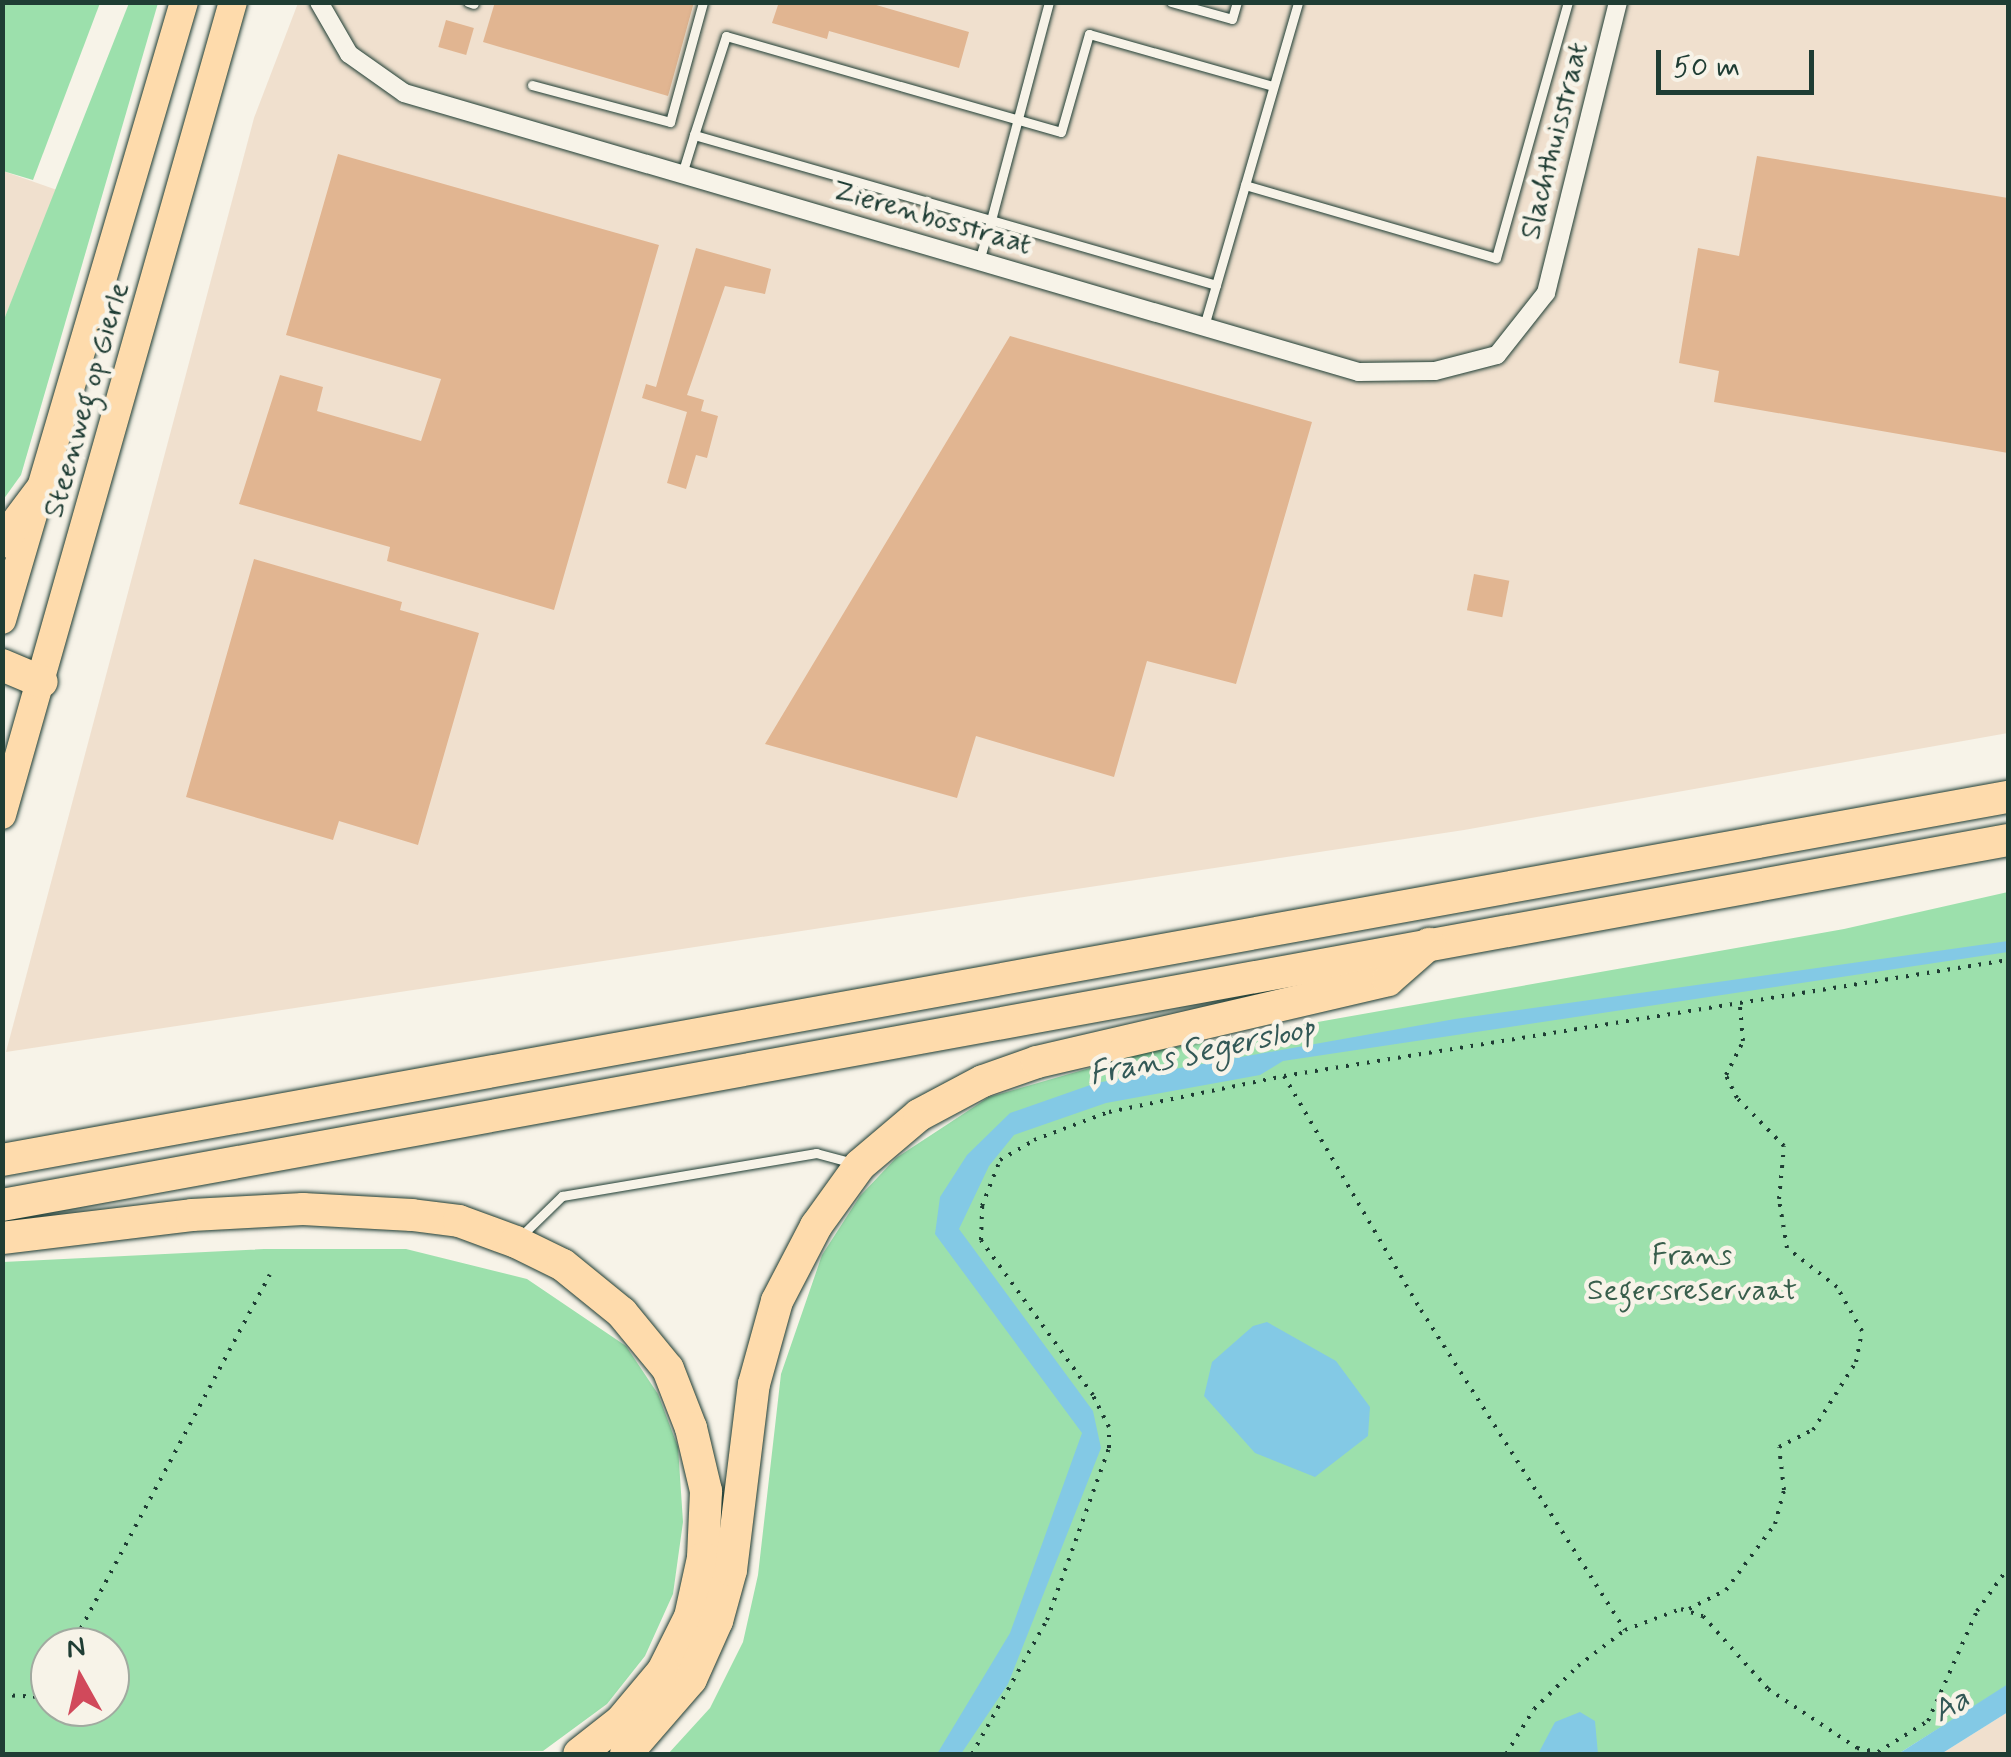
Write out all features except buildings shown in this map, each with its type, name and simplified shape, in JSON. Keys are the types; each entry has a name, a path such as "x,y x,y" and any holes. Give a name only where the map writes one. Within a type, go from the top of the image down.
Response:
{"highway":[{"path":"2,542 44,486"},
{"path":"2,665 42,682"},
{"path":"2,688 42,682"},
{"path":"2,1160 2008,797"},
{"path":"2,1205 2008,840"},
{"path":"626,1754 690,1679 718,1622 731,1570 754,1384 777,1301 816,1226 860,1165 920,1114 982,1082 1036,1062 1388,980 1429,944"},
{"path":"2,1238 304,1209 459,1221 516,1242 563,1266 622,1313 668,1369 692,1428 706,1490 704,1558 690,1617 663,1671 621,1721 578,1754"}],"main road":[{"name":"Steenweg op Gierle","path":"2,620 184,2"},
{"name":"Steenweg op Gierle","path":"2,816 233,2"}],"street":[{"name":"Zierenbosstraat","path":"319,2 349,54 404,93 1359,372 1435,372 1496,354 1546,294"},
{"name":"Slachthuisstraat","path":"1546,294 1618,2"}],"lane":[{"path":"532,86 670,122 704,2"},
{"path":"980,261 1049,2"},
{"path":"1172,2 1232,19 1236,2"},
{"path":"1204,326 1298,2"},
{"path":"1245,185 1496,258 1568,2"},
{"path":"682,174 726,36 1061,132 1089,34 1273,86"},
{"path":"694,135 1216,286"},
{"path":"516,1242 562,1196 816,1153 860,1165"}],"path":[{"path":"972,1754 1047,1620 1109,1448 1109,1427 1093,1396 986,1254 980,1224 991,1175 1013,1150 1109,1112 1284,1076 2008,960"},
{"path":"1506,1754 1534,1709 1625,1630 1689,1610 1726,1590 1775,1524 1784,1490 1780,1447 1814,1430 1856,1362 1862,1330 1837,1287 1787,1248 1779,1198 1784,1146 1737,1098 1726,1075 1743,1041 1740,1004"},
{"path":"1284,1076 1421,1310 1625,1630"},
{"path":"82,1627 270,1275"},
{"path":"1689,1610 1703,1616 1768,1689 1857,1748 1878,1752 1928,1720 1977,1611 2008,1568"},
{"path":"2,1695 30,1697"}],"shaded area":[{"path":"298,3 2008,3 2008,733 1464,830 6,1052 254,118"},
{"path":"3,171 57,190 3,322"},
{"path":"2008,1712 2008,1754 1941,1754"}],"green space":[{"path":"2,3 100,3 33,180 3,171"},
{"path":"129,3 158,3 21,475 3,500 3,322"},
{"name":"Frans Segersreservaat","path":"2008,892 2008,1685 1898,1754 668,1754 710,1708 743,1642 758,1575 781,1374 822,1255 860,1196 896,1158 989,1097 1142,1053 1844,929"},
{"path":"264,1249 406,1249 527,1279 626,1346 658,1394 678,1447 683,1522 673,1594 645,1656 607,1704 543,1751 3,1754 3,1262"}],"water":[{"path":"2008,941 2008,952 1283,1061 1260,1075 1106,1103 1014,1135 989,1166 959,1229 1093,1411 1101,1448 1008,1684 961,1754 937,1754 1010,1633 1082,1433 935,1234 940,1197 967,1155 1010,1113 1096,1083 1455,1019"},
{"path":"1267,1322 1336,1361 1370,1407 1368,1436 1315,1477 1255,1453 1204,1396 1212,1362 1253,1326"},
{"path":"2008,1684 2008,1712 1941,1754 1898,1754"},
{"path":"1580,1712 1595,1721 1598,1754 1538,1754 1555,1722"}],"water label":[{"name":"Frans Segersloop","path":"1202,1052"},
{"name":"Aa","path":"1951,1706"}]}
